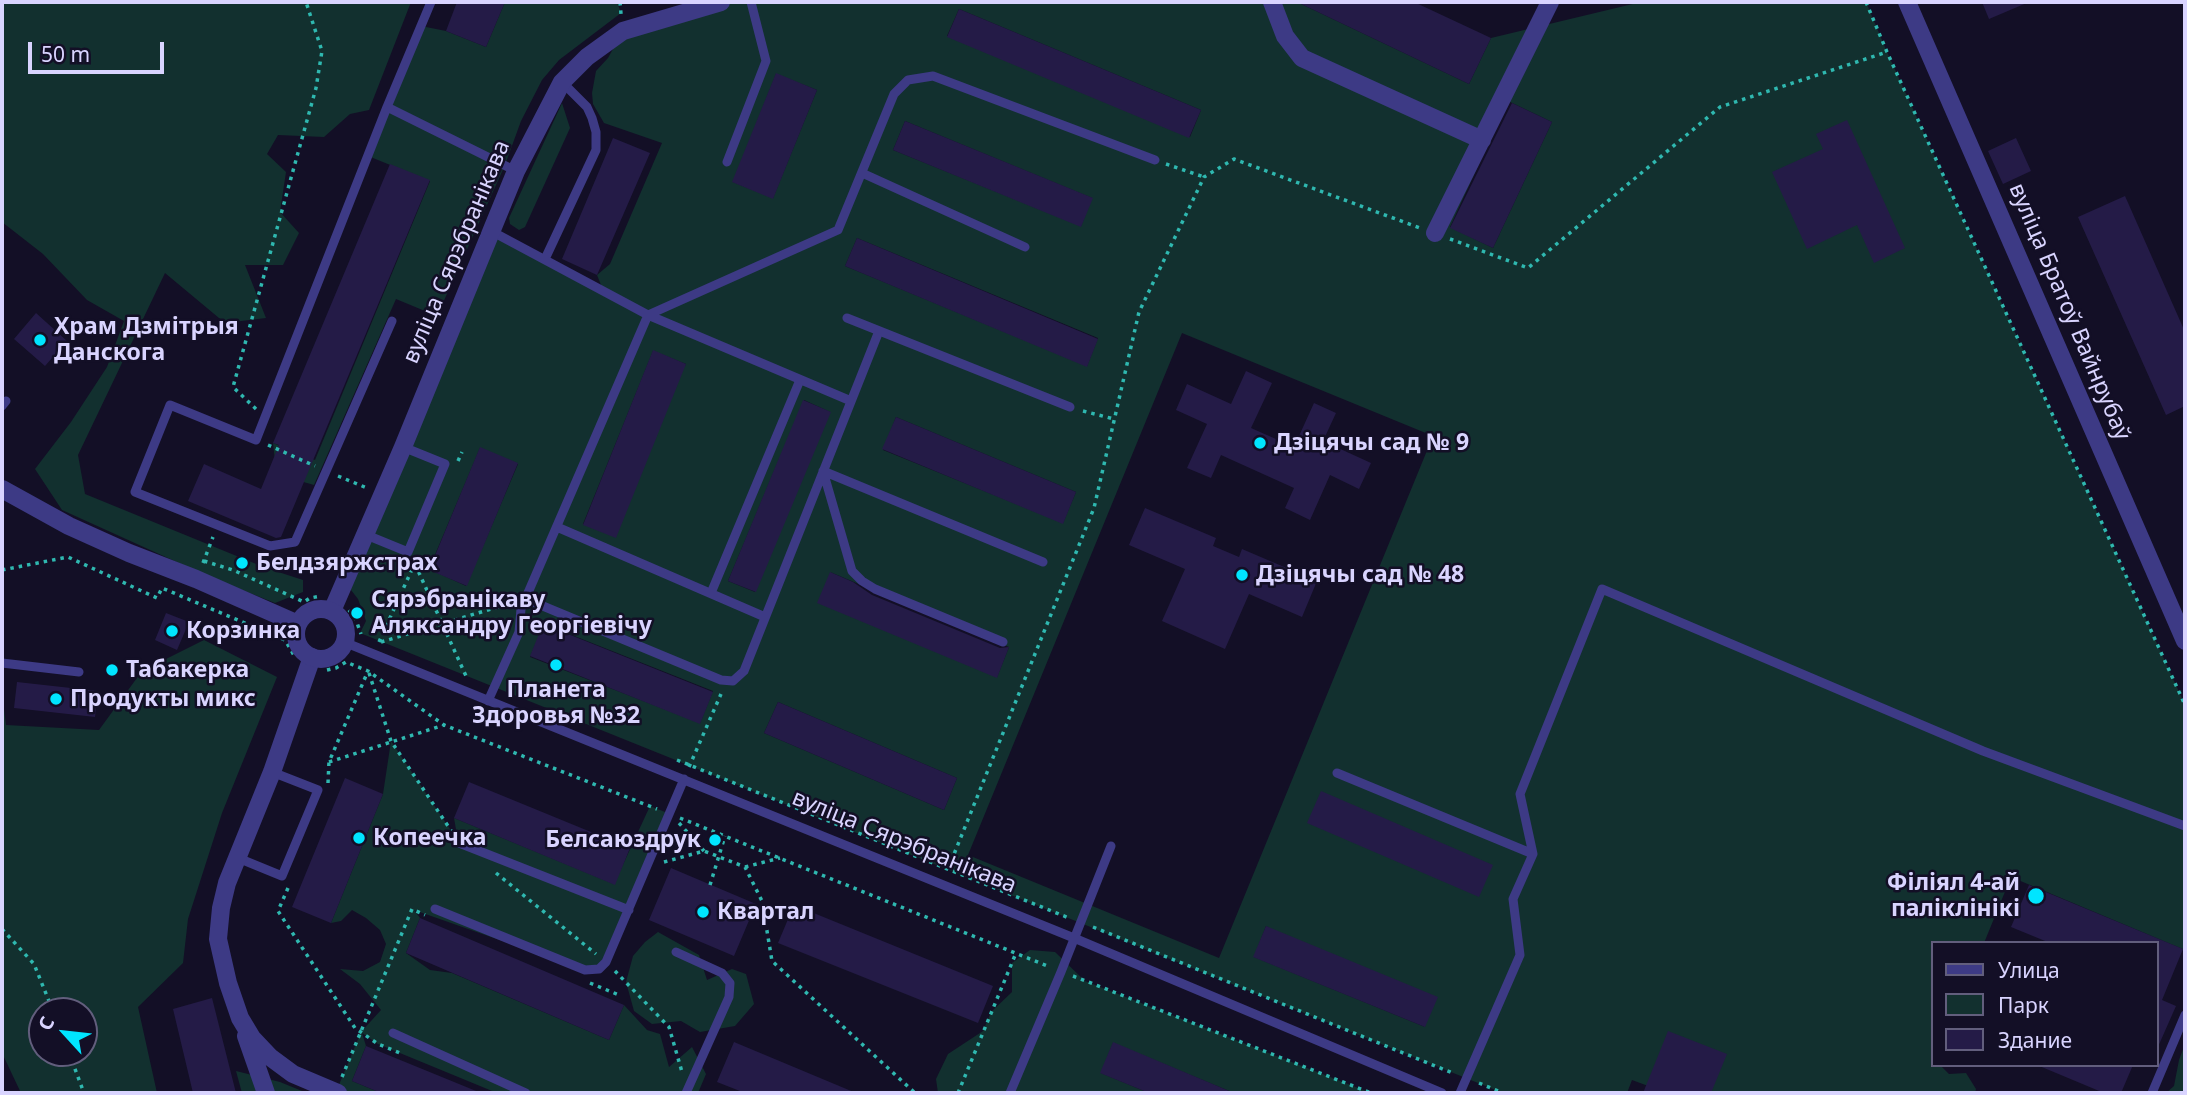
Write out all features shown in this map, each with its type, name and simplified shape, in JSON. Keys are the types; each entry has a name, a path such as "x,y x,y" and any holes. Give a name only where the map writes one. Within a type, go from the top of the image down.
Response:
{"street":[{"name":"вуліца Сярэбранікава","path":"334,606 516,171 552,97 562,82 587,57 624,32 721,2"},
{"path":"1272,2 1285,36 1302,58 1482,140"},
{"path":"1435,233 1550,2"},
{"name":"вуліца Братоў Вайнрубаў","path":"1907,2 2185,642"},
{"path":"2,489 69,526 298,624"},
{"path":"266,1093 228,984 218,939 221,908 227,883 272,772 310,662 297,640 298,624 302,617 316,609 334,606 345,628 344,642 335,654 310,662"},
{"path":"228,984 240,1018 252,1038 270,1057 293,1074 337,1093"}],"lane":[{"path":"391,321 295,542 270,546 135,492 170,405 256,440 431,2"},
{"path":"727,162 766,61 751,2"},
{"path":"488,701 519,632 521,609 648,315 838,230 894,94 908,79 933,76 1155,160"},
{"path":"545,259 596,150 596,132 587,107 562,82"},
{"path":"387,107 516,171"},
{"path":"862,173 1025,247"},
{"path":"491,232 648,315 851,401"},
{"path":"847,318 1070,407"},
{"path":"526,599 721,680 733,681 744,671 879,331"},
{"path":"711,593 800,380"},
{"path":"364,534 408,552 445,464 402,447"},
{"path":"823,471 1043,562"},
{"path":"823,471 852,571 862,581 875,589 1003,642"},
{"path":"557,527 765,617"},
{"path":"1460,1093 1520,955 1513,899 1533,854 1520,793 1602,589 1983,751 2185,826"},
{"name":"вуліца Сярэбранікава","path":"344,642 1074,938 1442,1093"},
{"path":"2,663 79,672"},
{"path":"238,858 282,876 318,790 272,772"},
{"path":"1338,773 1533,854"},
{"path":"435,909 586,970 599,969 606,962 684,779"},
{"path":"459,843 629,910"},
{"path":"1010,1093 1111,846"},
{"path":"676,952 722,973 730,983 729,997 688,1093"},
{"path":"2152,1093 2185,1017"},
{"path":"393,1033 526,1093"}],"path":[{"path":"265,417 233,387 316,88 322,51 306,2"},
{"path":"1866,2 2185,705"},
{"path":"948,870 1094,508 1139,312 1204,177 1234,159 1528,268 1720,107 1887,52"},
{"path":"1155,160 1204,177"},
{"path":"1070,407 1114,419"},
{"path":"219,525 204,561 233,570 304,602 320,595 334,606 352,613 360,633 392,647"},
{"path":"2,570 68,557 157,598 162,588 285,640 298,661 310,662 327,670 346,662 368,671 444,725 1371,1093"},
{"path":"415,564 466,676"},
{"path":"379,642 526,599"},
{"path":"368,671 391,741 459,843"},
{"path":"328,789 329,762 368,671"},
{"path":"454,671 495,688"},
{"path":"684,779 722,691 721,680"},
{"path":"329,762 444,725"},
{"path":"666,756 1503,1093"},
{"path":"670,814 704,851 745,867 780,858"},
{"path":"710,885 726,836"},
{"path":"646,871 667,861 704,851"},
{"path":"745,867 762,901 772,961 915,1093"},
{"path":"288,887 278,911 355,1028 378,1044 402,1054"},
{"path":"337,1093 412,909 425,915"},
{"path":"2,929 34,964 47,997"},
{"path":"958,1093 1016,953"},
{"path":"580,979 619,995"},
{"path":"74,1067 84,1093"}],"green space":[{"path":"2,2 411,2 369,110 350,114 324,137 278,135 267,154 286,172 280,212 299,233 283,265 245,265 266,318 225,323 165,273 78,455 85,494 266,568 303,580 303,592 275,603 212,578 62,510 35,469 71,422 107,367 124,321 87,300 43,254 2,222"},
{"path":"505,2 617,2 621,13 559,60 542,80 521,121 505,165 437,316 396,299 314,485 300,481 275,461 273,443 315,460 430,181 368,156 421,26 446,31 486,47"},
{"path":"722,2 1297,2 1469,84 1491,38 1641,2 1866,2 2185,705 2185,950 2011,877 1985,941 1932,941 1932,1067 1942,1067 1949,1074 1966,1073 1976,1089 1975,1093 1667,1093 1632,1080 1627,1093 1503,1093 360,633 366,621 358,599 344,581 491,231 603,290 597,275 610,264 662,143 604,123 593,104 592,93 596,71 608,58 623,31","holes":["959,9 1201,110 1190,137 947,36","776,74 817,90 773,198 733,182","1508,101 1552,122 1493,248 1450,227","905,121 1092,198 1081,226 893,150","857,238 1098,338 1087,366 845,266","1182,333 1433,436 1219,958 968,855","653,351 686,364 583,525","804,400 830,412 755,592 728,581","896,417 1076,492 1063,523 883,450","480,448 518,464 466,586 429,569","830,572 1009,647 997,677","544,624 713,691 700,723 530,657","778,702 957,778 944,810 764,733","1266,926 1425,1027 1254,957"]},
{"path":"562,103 570,128 525,227 519,230 510,224 509,218"},
{"path":"204,640 277,677 222,813 188,919 183,963 138,1007 157,1093 21,1093 2,1053 2,693 6,725 99,730 142,671"},
{"path":"391,741 458,841 454,818 614,884 650,806 670,814 606,962 585,970 414,910 420,918 406,953 430,970 452,973 609,1040 624,1005 647,1030 660,1034 669,1067 692,1047 706,1074 698,1093 497,1093 378,1044 362,1033 366,1046 352,1081 381,1093 336,1092 361,1032 381,1010 360,984 340,969 363,971 380,962 386,944 380,930 352,910 341,921 331,923 383,794"},
{"path":"658,932 699,955 707,980 732,969 746,974 754,1004 735,1026 700,1032 681,1021 652,1024 634,1011 626,982 633,956"},
{"path":"1030,950 1055,952 1085,981 1371,1093 1234,1093 1113,1043 1101,1073 1149,1093 938,1093 936,1079 948,1054 983,1031 991,1012 1012,992 1012,963"},
{"path":"2185,1044 2185,1093 2166,1093 2174,1086"},
{"path":"236,1071 280,1082 307,1093 242,1093"}],"building":[{"path":"457,2 505,2 486,47 446,31"},
{"path":"1297,2 1414,2 1491,38 1469,84"},
{"path":"1982,2 2029,2 1989,19"},
{"path":"959,9 1201,110 1189,138 947,37"},
{"path":"776,73 817,90 773,199 732,182"},
{"path":"1512,103 1552,122 1493,248 1450,228"},
{"path":"1847,120 1905,248 1874,263 1857,225 1807,249 1772,172 1823,149 1816,134"},
{"path":"905,121 1093,198 1081,227 893,150"},
{"path":"613,138 650,153 597,275 562,259"},
{"path":"2016,138 2031,171 2003,184 1988,151"},
{"path":"390,164 430,180 281,537 276,538 188,501 204,464 261,489 279,445 273,443"},
{"path":"2125,196 2185,332 2185,406 2166,415 2078,217"},
{"path":"857,238 1098,339 1087,367 845,266"},
{"name":"Храм Дзмітрыя Данскога","path":"36,313 67,341 45,366 14,339"},
{"path":"653,350 686,364 616,538 583,525"},
{"name":"Дзіцячы сад № 9","path":"1246,371 1272,383 1251,428 1294,447 1314,403 1336,413 1323,441 1371,463 1359,489 1330,475 1310,520 1285,508 1294,488 1221,455 1211,478 1187,468 1207,424 1176,410 1187,384 1231,404"},
{"path":"803,400 831,412 756,592 728,581"},
{"path":"896,417 1076,492 1063,524 882,449"},
{"path":"480,447 518,463 467,586 429,570"},
{"name":"Дзіцячы сад № 48","path":"1145,508 1216,538 1213,546 1239,557 1242,549 1317,581 1302,617 1249,594 1225,649 1162,621 1185,569 1129,545"},
{"path":"830,572 853,582 872,595 1000,648 1009,647 997,678 817,603"},
{"name":"Корзинка","path":"166,613 189,622 177,650 155,640"},
{"path":"543,624 713,692 700,724 530,656"},
{"name":"Продукты микс","path":"17,682 98,691 95,717 14,708"},
{"path":"778,702 957,778 944,810 764,733"},
{"path":"345,778 383,794 331,923 292,907"},
{"path":"469,782 630,848 615,885 454,818"},
{"path":"1321,791 1493,865 1479,897 1307,823"},
{"name":"Квартал","path":"671,868 756,904 734,956 649,920"},
{"path":"2029,885 2183,949 2162,1000 2176,1006 2159,1044 2159,941 2045,941 2011,927"},
{"path":"794,905 993,986 978,1023 778,943"},
{"path":"420,918 624,1005 609,1040 406,953"},
{"path":"1266,926 1438,997 1425,1027 1253,957"},
{"path":"212,998 236,1093 193,1093 173,1009"},
{"path":"1668,1031 1727,1054 1711,1093 1643,1093"},
{"path":"734,1042 856,1093 745,1093 717,1082"},
{"path":"1113,1042 1234,1093 1149,1093 1100,1073"},
{"path":"366,1046 481,1093 381,1093 352,1081"},
{"path":"2042,1067 2132,1067 2121,1093 2104,1093"}],"place":[{"name":"Храм Дзмітрыя Данскога","path":"40,340"},
{"name":"Дзіцячы сад № 9","path":"1260,443"},
{"name":"Белдзяржстрах","path":"242,563"},
{"name":"Дзіцячы сад № 48","path":"1242,575"},
{"name":"Сярэбранікаву Аляксандру Георгіевічу","path":"357,613"},
{"name":"Корзинка","path":"172,631"},
{"name":"Планета Здоровья №32","path":"556,665"},
{"name":"Табакерка","path":"112,670"},
{"name":"Продукты микс","path":"56,699"},
{"name":"Копеечка","path":"359,838"},
{"name":"Белсаюздрук","path":"715,840"},
{"name":"Філіял 4-ай паліклінікі","path":"2036,896"},
{"name":"Квартал","path":"703,912"}]}
